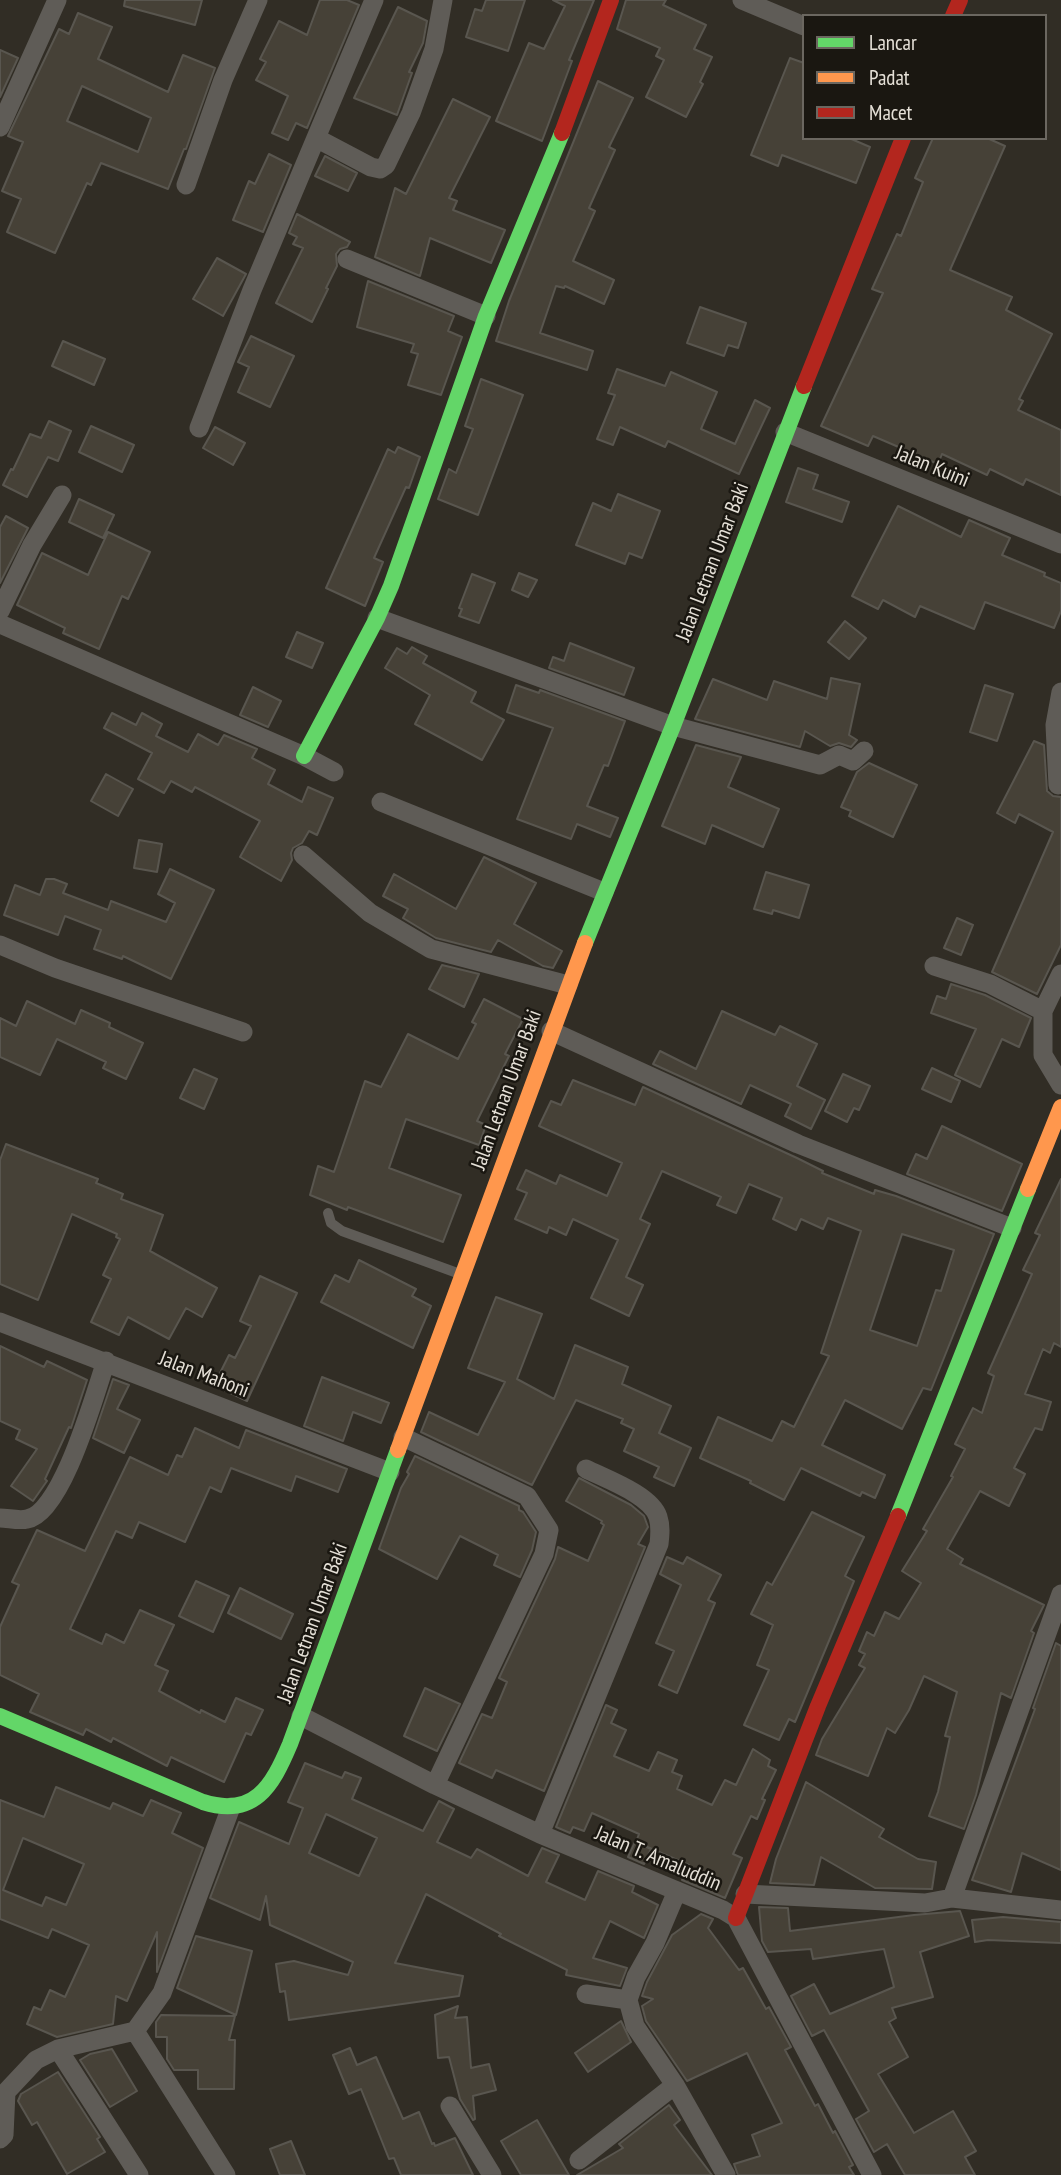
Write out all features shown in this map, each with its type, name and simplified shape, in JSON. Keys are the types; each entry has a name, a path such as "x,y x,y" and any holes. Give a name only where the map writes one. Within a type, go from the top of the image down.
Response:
{"street":[{"path":"0,127 57,0"},
{"path":"186,185 223,80 258,0"},
{"path":"199,428 252,290 374,0"},
{"path":"316,138 371,167 380,169 386,165 411,113 434,49 443,0"},
{"path":"304,756 377,618 391,586 486,316 567,121 611,0"},
{"path":"742,0 802,25"},
{"name":"Jalan Letnan Umar Baki","path":"230,1807 251,1804 265,1790 301,1716 568,985 673,726 785,432 902,140"},
{"path":"347,259 486,316"},
{"name":"Jalan Kuini","path":"785,432 1061,544"},
{"path":"0,611 32,545 62,495"},
{"path":"377,618 673,726 820,765 839,755 852,761 864,751"},
{"path":"0,624 304,756 334,772"},
{"path":"1058,785 1055,725 1061,692"},
{"path":"381,802 604,891"},
{"path":"303,855 370,913 431,948 568,985"},
{"path":"0,945 55,968 243,1031"},
{"path":"934,966 990,984 1044,1011"},
{"path":"1061,974 1044,1011 1042,1055 1061,1086"},
{"path":"551,1031 798,1144 1012,1228"},
{"path":"736,1918 818,1706 889,1539 1061,1107"},
{"name":"Jalan Mahoni","path":"0,1322 390,1472"},
{"path":"0,1518 29,1519 46,1508 53,1499 78,1442 106,1362"},
{"path":"403,1437 527,1496 550,1530 544,1554 435,1785"},
{"path":"540,1834 659,1544 659,1519 654,1508 644,1499 586,1469"},
{"path":"952,1898 1061,1594"},
{"path":"0,1716 187,1796 230,1807 162,1993 135,2031 58,2049 36,2060 6,2092 4,2135 0,2139"},
{"name":"Jalan T. Amaluddin","path":"301,1716 435,1785 540,1834 736,1918 872,2175"},
{"path":"677,1891 655,1943 636,1977 628,2000 635,2026 675,2085 726,2175"},
{"path":"745,1894 925,1903 952,1898 1061,1910"},
{"path":"586,1994 628,2000"},
{"path":"135,2031 226,2175"},
{"path":"58,2049 139,2175"},
{"path":"579,2160 675,2085"},
{"path":"450,2106 492,2175"}],"lane":[{"path":"328,1213 331,1223 342,1231 462,1275"}],"building":[{"path":"125,0 202,0 195,25 124,6"},
{"path":"320,0 347,0 359,5 307,128 296,123 288,140 272,133 288,96 256,80 266,62 260,59 279,21 307,35"},
{"path":"486,0 525,0 508,51 466,37 475,9 482,11"},
{"path":"553,0 594,0 569,60 572,61 542,141 496,121 529,43 544,49 565,6"},
{"path":"626,0 666,0 663,5 706,25 694,49 712,57 700,82 703,84 686,117 646,97 664,60 656,56 660,48 617,29"},
{"path":"398,7 427,21 423,43 409,72 412,73 397,115 354,98"},
{"path":"78,13 112,27 98,59 168,92 183,55 215,68 186,149 168,189 101,163 91,185 87,183 55,253 7,232 21,199 2,191 23,142 8,136 59,29 69,34","holes":["82,86 151,118 138,152 67,121"]},
{"path":"0,50 18,58 0,97"},
{"path":"790,58 802,62 802,140 854,140 870,147 856,183 782,155 778,166 751,155"},
{"path":"598,81 633,98 609,147 615,150 589,208 595,211 573,261 614,280 604,304 565,286 556,286 540,333 593,351 587,370 496,341 509,301"},
{"path":"453,99 490,117 449,198 457,201 453,210 505,230 491,263 430,238 420,276 375,257 395,188 406,194"},
{"path":"932,140 992,140 1005,146 950,270 1012,297 1006,310 1052,334 1019,399 1023,401 1018,410 1061,430 1061,495 1026,479 1023,485 990,469 987,475 942,454 938,464 873,436 868,446 821,426 883,293 872,289 897,234 901,236 923,182 915,178"},
{"path":"269,154 291,165 263,232 233,220 249,181 255,184"},
{"path":"325,156 357,173 348,191 315,176"},
{"path":"297,214 350,242 336,254 337,266 312,322 276,303 303,248 293,244 297,237 289,233"},
{"path":"217,258 246,274 223,316 193,299"},
{"path":"368,281 454,316 448,331 462,337 441,395 408,385 418,354 411,352 414,344 357,327"},
{"path":"700,307 746,323 738,348 728,345 724,356 687,343"},
{"path":"251,336 294,356 270,407 238,392 249,367 238,362"},
{"path":"63,341 105,359 94,385 52,366"},
{"path":"617,369 665,386 671,372 717,392 701,429 735,444 755,400 770,408 739,474 668,441 665,447 620,427 613,445 597,439 615,395 608,393"},
{"path":"481,379 523,395 478,515 438,499 449,469 456,473 473,429 465,426"},
{"path":"49,421 71,431 58,461 48,457 27,497 3,485 30,434 41,438"},
{"path":"91,426 134,445 122,472 79,452"},
{"path":"215,427 245,443 233,465 203,448"},
{"path":"398,447 420,457 409,488 406,487 374,558 383,562 365,606 326,588 388,449 395,453"},
{"path":"798,468 818,475 813,489 849,502 842,522 786,502"},
{"path":"618,494 660,511 642,558 629,553 625,564 576,545 593,503 611,511"},
{"path":"79,499 114,515 103,538 69,522"},
{"path":"898,506 961,537 969,520 1010,538 1002,555 1045,573 1044,576 1061,583 1061,611 1054,628 985,602 974,629 920,606 915,617 883,600 878,609 852,596"},
{"path":"6,516 28,528 0,583 0,527"},
{"path":"108,532 150,552 128,599 122,596 99,649 63,633 65,628 17,605 42,553 88,575"},
{"path":"519,573 537,580 528,597 512,590"},
{"path":"472,574 495,583 479,623 459,616 462,609 459,608"},
{"path":"845,621 866,638 849,659 828,642"},
{"path":"297,632 323,643 312,668 286,657"},
{"path":"570,643 634,668 624,695 549,668 553,657 564,661"},
{"path":"412,647 427,656 423,663 476,692 471,702 504,720 482,760 415,724 430,695 385,668 397,648 407,654"},
{"path":"831,678 860,684 849,735 857,740 851,747 839,743 830,746 805,731 800,747 695,719 713,679 767,700 774,681 827,699"},
{"path":"516,685 539,693 540,690 625,721 608,766 604,765 587,806 618,818 610,837 577,824 571,839 517,819 553,728 507,712"},
{"path":"985,685 1013,694 997,741 970,732"},
{"path":"253,687 281,701 268,727 240,715"},
{"path":"112,713 136,725 142,713 162,724 156,736 188,752 198,734 218,745 224,735 257,749 252,758 275,770 268,784 302,802 308,787 333,798 317,835 309,831 302,843 293,848 292,860 281,881 240,857 260,821 195,787 192,792 171,781 164,793 138,779 152,753 104,728"},
{"path":"1034,741 1044,745 1047,791 1053,796 1061,797 1061,945 1037,994 992,972 1053,832 1019,814 1015,823 997,813"},
{"path":"696,745 741,757 728,787 779,809 763,847 712,825 705,844 662,826"},
{"path":"869,763 917,785 893,837 849,816 851,811 841,807 857,772"},
{"path":"106,774 133,789 118,816 91,801"},
{"path":"139,840 162,844 157,872 134,868"},
{"path":"484,857 536,883 514,924 562,951 553,968 543,966 498,940 491,952 436,938 403,918 408,909 383,896 394,874 456,909"},
{"path":"170,869 214,890 171,979 123,956 122,959 94,949 101,930 65,916 58,935 4,915 15,885 40,895 46,879 54,879 67,884 63,893 108,910 111,901 166,922 175,903 158,894"},
{"path":"766,872 809,885 799,918 773,910 772,914 754,909"},
{"path":"957,918 973,925 961,955 944,948"},
{"path":"442,965 479,974 464,1007 429,989"},
{"path":"951,984 985,995 1031,1018 1019,1047 1002,1039 980,1087 955,1075 976,1029 931,1013 937,996 946,999"},
{"path":"484,999 523,1019 505,1054 509,1056 477,1121 486,1125 479,1145 406,1119 389,1168 461,1195 443,1242 310,1195 318,1166 334,1172 365,1081 381,1087 408,1034 458,1059 476,1024 472,1022"},
{"path":"27,1001 75,1024 81,1010 110,1023 109,1027 143,1043 126,1079 103,1068 106,1062 57,1039 40,1075 0,1057 0,1018 16,1026"},
{"path":"722,1011 775,1035 780,1026 817,1044 797,1086 825,1100 811,1129 785,1116 791,1104 750,1085 741,1104 653,1064 660,1051 696,1069"},
{"path":"932,1068 960,1081 951,1102 922,1089"},
{"path":"194,1069 217,1079 204,1109 180,1098"},
{"path":"843,1074 870,1086 859,1110 854,1108 847,1122 825,1111"},
{"path":"573,1080 635,1105 643,1087 797,1158 823,1171 822,1173 874,1194 875,1190 896,1196 994,1234 931,1390 923,1388 902,1429 845,1400 822,1445 885,1475 875,1498 862,1492 860,1496 801,1468 784,1500 750,1483 751,1481 700,1458 718,1417 772,1441 782,1421 794,1427 829,1356 821,1353 861,1231 828,1218 823,1229 801,1219 796,1230 773,1219 782,1198 749,1184 736,1213 717,1205 721,1197 662,1171 640,1219 650,1224 626,1277 643,1285 629,1316 591,1298 618,1240 573,1219 566,1235 549,1227 547,1233 515,1219 527,1193 517,1189 526,1170 556,1184 560,1175 607,1196 622,1163 539,1126 551,1101 561,1105","holes":["902,1234 954,1250 941,1291 936,1290 917,1346 870,1330"]},
{"path":"942,1126 1022,1164 1002,1211 907,1174 916,1154 927,1159"},
{"path":"6,1144 98,1179 96,1183 123,1194 121,1199 163,1215 150,1251 217,1288 202,1317 186,1308 169,1339 128,1317 119,1335 91,1322 111,1279 103,1275 120,1239 116,1237 117,1234 72,1214 38,1300 0,1284 0,1160"},
{"path":"1061,1179 1061,1347 1054,1343 1050,1353 1043,1349 1025,1394 1051,1402 1042,1430 1035,1428 1014,1468 1025,1474 1009,1506 980,1491 947,1549 963,1559 960,1564 1044,1605 1031,1631 1034,1633 1011,1698 1001,1693 976,1795 964,1829 929,1816 938,1792 950,1737 945,1736 957,1692 924,1676 895,1733 887,1728 868,1776 816,1755 822,1739 865,1668 859,1665 865,1654 859,1651 867,1632 874,1636 885,1612 899,1619 921,1583 902,1571 927,1531 923,1529 953,1477 951,1476 965,1449 955,1444 973,1408 982,1413 994,1376 988,1373 1032,1274 1023,1270 1040,1235 1035,1233"},
{"path":"359,1260 416,1289 412,1296 431,1306 413,1348 321,1302 335,1275 349,1282"},
{"path":"260,1276 297,1293 247,1401 214,1385 229,1355 235,1358 251,1326 240,1321"},
{"path":"496,1297 542,1314 517,1379 554,1399 575,1345 628,1367 622,1384 671,1406 659,1433 691,1448 674,1486 654,1477 659,1467 624,1451 634,1429 621,1423 623,1419 576,1400 532,1485 421,1432 429,1412 478,1435 505,1382 468,1368"},
{"path":"0,1346 44,1367 47,1361 87,1380 71,1428 69,1427 45,1479 47,1481 33,1501 11,1486 37,1449 16,1439 20,1430 0,1421"},
{"path":"322,1377 389,1403 381,1423 353,1412 343,1441 304,1426"},
{"path":"113,1379 129,1385 117,1409 140,1420 124,1453 93,1438"},
{"path":"195,1428 239,1448 246,1430 347,1469 338,1492 296,1476 291,1491 231,1468 221,1492 210,1487 185,1542 139,1522 132,1538 116,1531 70,1629 102,1644 106,1634 124,1643 140,1610 174,1625 155,1665 168,1671 159,1691 200,1713 201,1710 225,1722 236,1698 263,1710 251,1735 246,1733 224,1782 171,1757 167,1766 113,1738 111,1742 86,1729 83,1735 30,1712 39,1694 0,1675 0,1627 19,1585 12,1582 37,1530 85,1551 130,1457 168,1475 177,1455 182,1457"},
{"path":"415,1456 519,1506 519,1510 536,1532 532,1550 520,1577 494,1565 498,1555 460,1536 437,1579 379,1549"},
{"path":"579,1478 631,1505 644,1516 648,1527 638,1544 645,1547 544,1791 496,1770 492,1778 459,1763 482,1714 492,1718 507,1682 499,1678 555,1559 558,1547 588,1561 604,1525 602,1521 566,1501"},
{"path":"812,1512 864,1537 845,1576 854,1581 795,1722 789,1719 779,1740 744,1725 769,1670 757,1665 773,1625 751,1614 767,1582 772,1585"},
{"path":"667,1557 683,1564 687,1557 721,1575 708,1600 715,1603 677,1693 659,1685 674,1651 656,1643 681,1585 660,1574"},
{"path":"196,1581 229,1596 213,1632 179,1616"},
{"path":"240,1588 293,1614 281,1639 228,1613"},
{"path":"1056,1643 1061,1646 1061,1870 1022,1853 1011,1892 972,1880 1035,1709 1033,1708"},
{"path":"425,1688 460,1704 437,1751 404,1736"},
{"path":"606,1705 617,1710 611,1723 626,1730 614,1756 649,1771 658,1752 677,1760 672,1772 682,1776 677,1789 712,1805 725,1780 736,1785 753,1749 770,1760 768,1766 776,1770 762,1799 765,1800 757,1819 751,1816 733,1854 742,1858 725,1898 682,1880 689,1865 636,1842 639,1834 592,1813 584,1831 573,1827 570,1833 556,1827"},
{"path":"305,1763 342,1778 345,1772 361,1778 352,1799 423,1831 439,1801 454,1809 437,1842 471,1858 477,1849 528,1876 542,1848 559,1855 546,1882 585,1900 598,1871 634,1886 632,1892 658,1905 644,1938 610,1921 593,1958 627,1968 620,1986 566,1975 567,1970 499,1936 501,1934 426,1894 395,1963 463,1976 459,1996 289,2020 285,1991 280,1992 276,1964 294,1961 348,1975 353,1962 270,1925 266,1896 260,1920 210,1898 239,1822 289,1844 303,1808 288,1802","holes":["326,1814 377,1838 359,1876 309,1853"]},
{"path":"806,1782 884,1829 879,1837 918,1859 936,1862 932,1889 875,1888 821,1857 814,1885 770,1883 776,1859"},
{"path":"56,1787 110,1809 113,1803 143,1816 151,1800 181,1813 172,1833 203,1848 157,1972 157,1932 127,2001 116,1996 113,2024 57,2037 27,2024 34,2007 41,2010 50,1990 65,1997 89,1945 52,1929 48,1938 0,1919 0,1800 44,1817","holes":["23,1838 84,1864 66,1905 46,1897 42,1906 3,1890"]},
{"path":"635,1842 651,1849 644,1864 628,1857"},
{"path":"759,1907 788,1908 790,1931 960,1911 969,1936 920,1952 933,1997 892,2008 896,2018 889,2022 908,2057 878,2074 914,2133 953,2111 976,2151 965,2157 975,2175 905,2175 887,2144 874,2152 856,2119 869,2111 824,2030 812,2036 791,1996 814,1984 830,2014 894,1987 884,1949 813,1959 811,1949 768,1952 762,1941"},
{"path":"701,1914 713,1919 708,1928 739,1970 743,1968 766,2009 769,2007 791,2047 785,2050 815,2106 818,2104 833,2133 835,2131 853,2165 849,2167 854,2175 738,2175 734,2164 760,2156 752,2135 782,2123 747,2053 687,2081 646,2021 642,2006 653,1999 642,1996 647,1982 672,1935"},
{"path":"1003,1917 1061,1922 1061,1943 988,1940 975,1942 972,1920"},
{"path":"196,1936 252,1951 236,2015 177,1988"},
{"path":"458,2006 455,2018 467,2017 471,2068 489,2064 496,2090 473,2096 473,2120 460,2099 449,2057 438,2058 435,2015"},
{"path":"161,2015 235,2016 229,2040 235,2040 234,2089 198,2089 198,2070 174,2070 167,2059 167,2037 156,2037 156,2022"},
{"path":"621,2021 631,2042 588,2072 575,2053"},
{"path":"350,2048 357,2065 376,2057 403,2119 419,2112 432,2144 435,2146 455,2138 473,2175 401,2175 394,2158 389,2159 361,2089 349,2094 333,2055"},
{"path":"112,2049 137,2091 110,2107 80,2060 90,2054"},
{"path":"58,2072 100,2137 97,2139 105,2152 67,2174 37,2122 32,2125 18,2101 21,2094"},
{"path":"669,2105 680,2120 674,2125 712,2175 577,2175 623,2148 619,2144"},
{"path":"537,2120 569,2175 521,2175 501,2141"},
{"path":"291,2141 305,2175 280,2175 270,2149"}],"traffic: fast":[{"path":"304,756 377,618 391,586 486,316 562,133"},
{"path":"585,943 673,726 804,386"},
{"path":"898,1516 1028,1189"},
{"path":"0,1716 203,1802 236,1806 259,1795 276,1773 290,1744 398,1450"}],"traffic: slow":[{"path":"398,1450 585,943"},
{"path":"1028,1189 1061,1107"}],"traffic: jam":[{"path":"562,133 611,0"},
{"path":"954,14 960,0"},
{"path":"804,386 902,140"},
{"path":"736,1918 818,1706 898,1516"}]}
